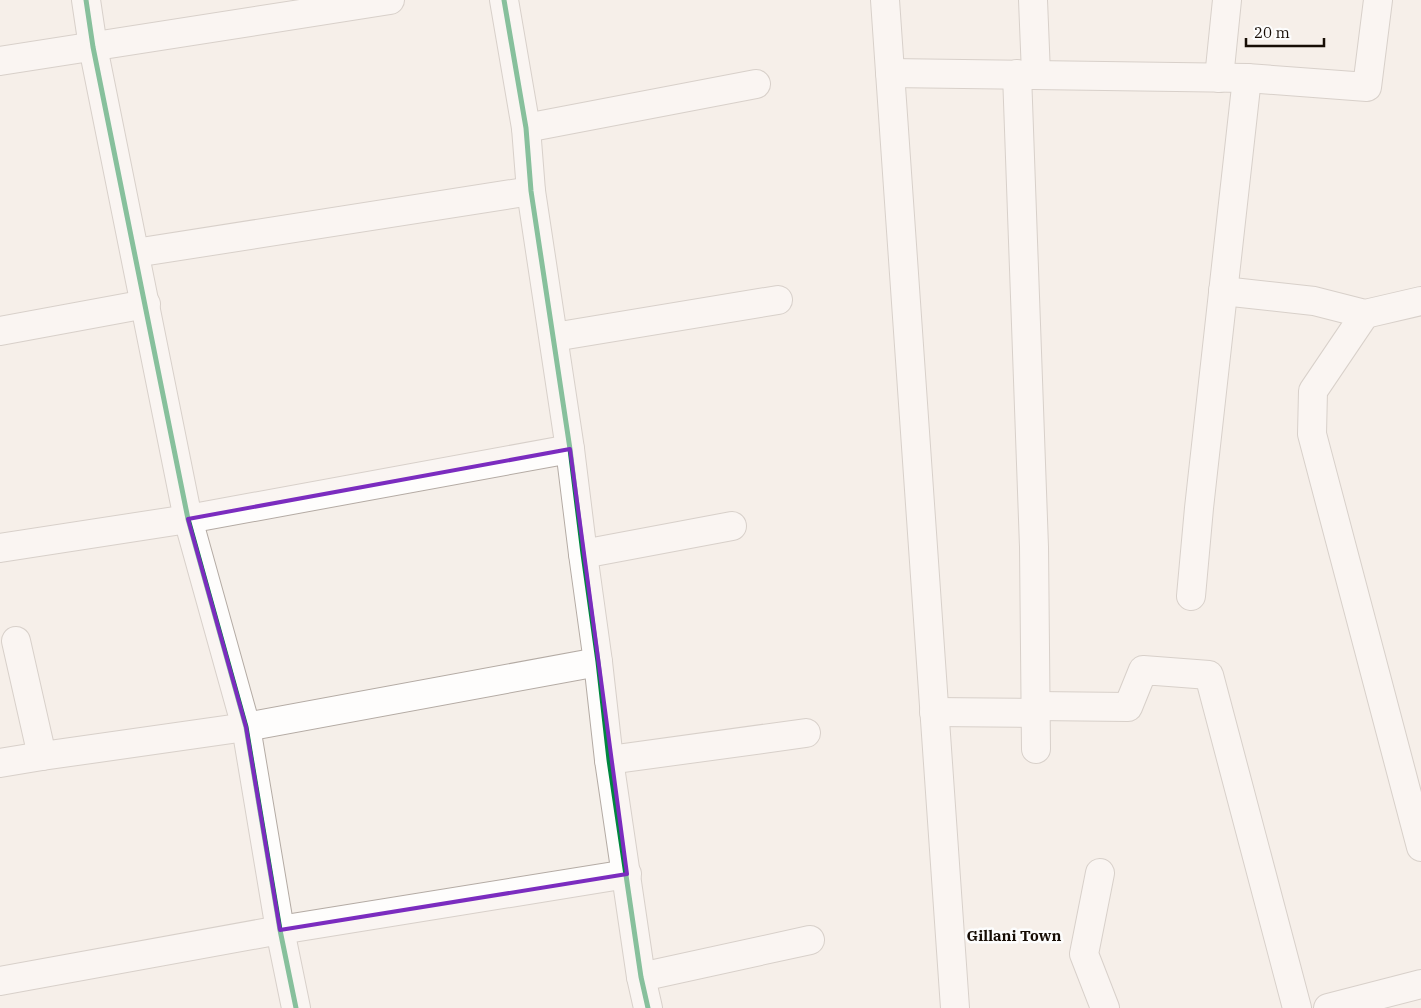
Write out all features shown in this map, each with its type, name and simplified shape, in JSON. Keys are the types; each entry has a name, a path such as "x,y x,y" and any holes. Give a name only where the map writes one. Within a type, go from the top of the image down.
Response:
{"street":[{"path":"86,0 188,519 246,727 280,930 296,1008"},
{"path":"0,61 390,0"},
{"path":"504,0 526,128 531,192 570,448 609,760 641,977 648,1008"},
{"path":"885,0 955,1008"},
{"path":"1033,0 1027,74 1036,749"},
{"path":"1219,78 1227,0"},
{"path":"890,73 1247,78 1367,87 1378,0"},
{"path":"1192,596 1199,508 1247,78"},
{"path":"526,128 756,84"},
{"path":"135,252 531,192"},
{"path":"1223,291 1314,301 1366,314 1421,301"},
{"path":"554,337 778,300"},
{"path":"0,331 146,304"},
{"path":"1366,314 1313,391 1312,434 1421,847"},
{"path":"0,548 188,519 570,448"},
{"path":"583,554 732,526"},
{"path":"16,641 42,756"},
{"path":"0,763 246,727 598,662"},
{"path":"934,712 1128,707 1143,670 1209,675 1297,1008"},
{"path":"609,760 806,733"},
{"path":"1100,873 1084,954 1105,1008"},
{"path":"0,981 280,930 627,874"},
{"path":"641,977 810,940"},
{"path":"1328,1008 1421,984"}],"highlighted area":[{"path":"570,449 627,874 280,930 246,727 188,519"}],"cycle path":[{"path":"86,0 93,47 188,519 246,727 280,930 296,1008"},
{"path":"504,0 526,128 531,191 570,449 609,760 641,977 648,1008"}],"district":[{"name":"Gillani Town","path":"1014,936"}]}
